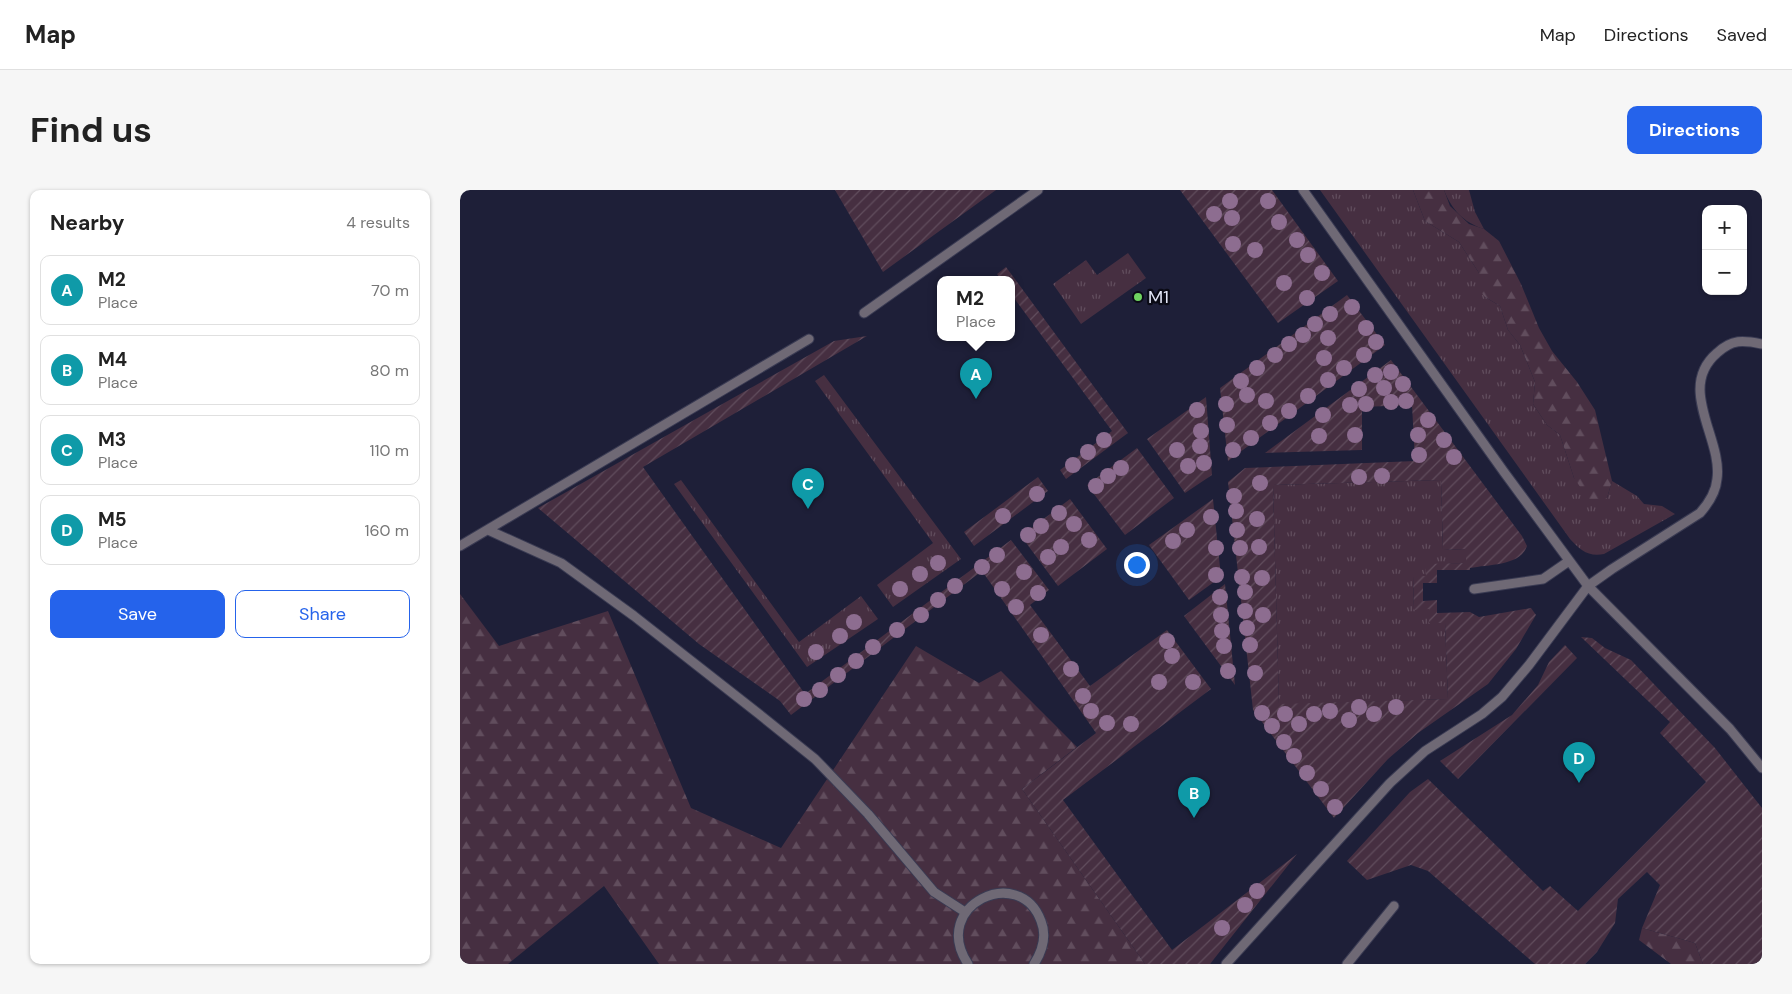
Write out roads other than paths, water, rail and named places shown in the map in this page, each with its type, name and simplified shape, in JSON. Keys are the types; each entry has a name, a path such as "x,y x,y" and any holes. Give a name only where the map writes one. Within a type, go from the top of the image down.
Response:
{"lane":[{"path":"864,314 1038,190"},
{"path":"1303,190 1588,586 1730,730 1762,768"},
{"path":"460,546 809,339"},
{"path":"1226,964 1390,783 1425,751 1482,714 1502,698 1588,586 1700,513 1710,500 1717,480 1717,459 1701,406 1701,380 1711,358 1727,344 1743,340 1762,344"},
{"path":"488,530 561,563 634,616 759,714 815,759 868,814 934,892 965,912"},
{"path":"1474,589 1543,579 1570,561"},
{"path":"968,964 961,954 958,940 959,926 965,912 975,902 988,895 1003,893 1017,896 1030,903 1039,914 1044,928 1044,942 1040,955 1034,964"},
{"path":"1347,964 1394,906"}],"place":[{"name":"M1","path":"1138,297"},
{"name":"M2","path":"976,399"},
{"name":"M3","path":"808,509"},
{"name":"M5","path":"1579,783"},
{"name":"M4","path":"1194,818"}]}
